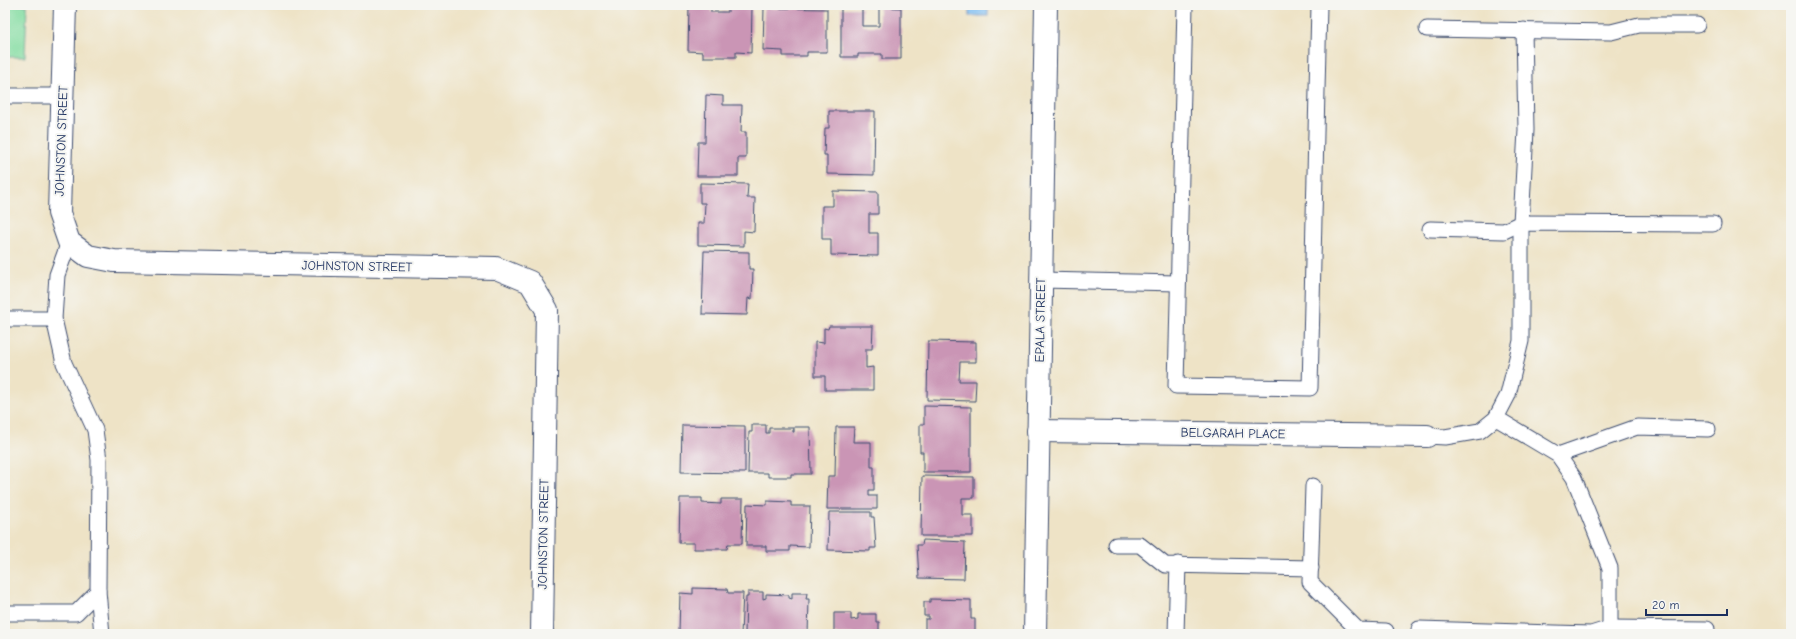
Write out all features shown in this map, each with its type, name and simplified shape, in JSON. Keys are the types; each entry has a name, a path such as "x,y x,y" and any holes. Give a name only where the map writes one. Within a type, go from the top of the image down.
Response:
{"street":[{"name":"JOHNSTON STREET","path":"65,5 59,212 69,242 88,256 114,261 496,268 530,282 547,310 542,634"},
{"name":"EPALA STREET","path":"1035,634 1046,5"},
{"name":"BELGARAH PLACE","path":"1038,431 1427,436"}],"lane":[{"path":"1185,5 1176,386 1310,388 1320,5"},
{"path":"1427,29 1611,32 1639,25 1697,25"},
{"path":"1427,436 1445,437 1480,431 1496,418 1508,395 1521,341 1521,223 1526,130 1524,30"},
{"path":"5,96 62,96"},
{"path":"1430,229 1504,231 1521,223 1713,224"},
{"path":"69,242 57,275 54,319 64,363 95,430 99,460 98,591 102,634"},
{"path":"1041,280 1178,283"},
{"path":"5,319 54,319"},
{"path":"1496,418 1558,455 1574,478 1610,568 1610,631"},
{"path":"1558,455 1637,427 1708,429"},
{"path":"1313,486 1310,582 1358,630 1386,631"},
{"path":"1116,545 1140,545 1165,564 1311,568"},
{"path":"1176,634 1178,564"},
{"path":"5,613 76,613 98,591"},
{"path":"1419,629 1591,634 1610,631 1707,629"}],"green space":[{"path":"5,5 27,5 25,57 5,57"}],"water":[{"path":"969,5 988,5 988,16 969,16"}],"building":[{"path":"689,6 711,6 711,12 728,12 728,6 752,7 751,53 736,52 736,57 703,57 703,52 688,51"},
{"path":"879,7 901,8 901,59 882,59 882,54 858,54 858,57 841,57 841,8 862,8 862,26 879,26"},
{"path":"764,8 827,9 827,52 807,52 807,56 783,56 783,51 763,50"},
{"path":"706,95 723,96 723,105 742,105 741,132 746,132 746,158 738,158 738,176 697,176 698,142 705,142"},
{"path":"829,111 875,111 874,175 827,174 827,155 824,155 825,128 829,128"},
{"path":"700,183 748,184 747,198 755,198 754,232 744,231 744,246 698,245 698,223 704,223 705,203 700,203"},
{"path":"833,191 878,192 878,214 869,214 869,233 878,233 878,256 831,255 831,239 822,239 822,206 833,206"},
{"path":"704,251 749,252 749,269 753,269 752,299 748,298 747,315 702,314"},
{"path":"829,326 873,326 872,349 866,349 866,368 873,367 873,390 825,390 825,376 815,376 815,342 824,343 824,328 828,329"},
{"path":"928,341 976,342 976,362 960,362 959,381 976,381 975,401 927,400"},
{"path":"924,406 971,407 971,472 923,472 923,452 920,452 920,424 924,424"},
{"path":"682,425 745,426 745,473 681,472"},
{"path":"752,425 766,425 766,433 769,433 769,428 793,428 794,432 794,427 810,427 811,474 791,474 791,477 768,477 768,473 748,473 749,432 752,432"},
{"path":"836,427 854,427 853,442 871,442 871,467 874,467 874,490 869,490 869,496 877,496 877,509 827,509 828,476 835,476"},
{"path":"922,476 974,477 974,498 962,498 962,515 973,515 973,536 921,536"},
{"path":"680,498 702,498 702,503 721,504 721,499 743,499 742,544 728,544 727,549 694,549 694,543 679,543"},
{"path":"767,501 791,502 791,506 810,506 809,547 790,546 790,551 766,551 766,546 746,546 747,504 767,505"},
{"path":"829,512 871,512 871,517 874,517 876,548 870,548 870,551 828,550"},
{"path":"923,540 965,542 964,579 919,578 917,545 922,545"},
{"path":"693,588 727,589 728,593 743,593 741,634 679,634 680,593 693,594"},
{"path":"748,592 763,592 763,599 766,598 766,594 789,595 789,598 792,599 792,593 807,593 806,599 809,599 808,634 745,634 746,597 748,597"},
{"path":"930,599 971,600 971,619 975,619 975,634 925,634 925,619 929,619 929,616 924,616 924,602 930,602"},
{"path":"834,613 851,613 851,620 858,619 858,614 876,614 876,622 879,622 879,634 834,634"}]}
